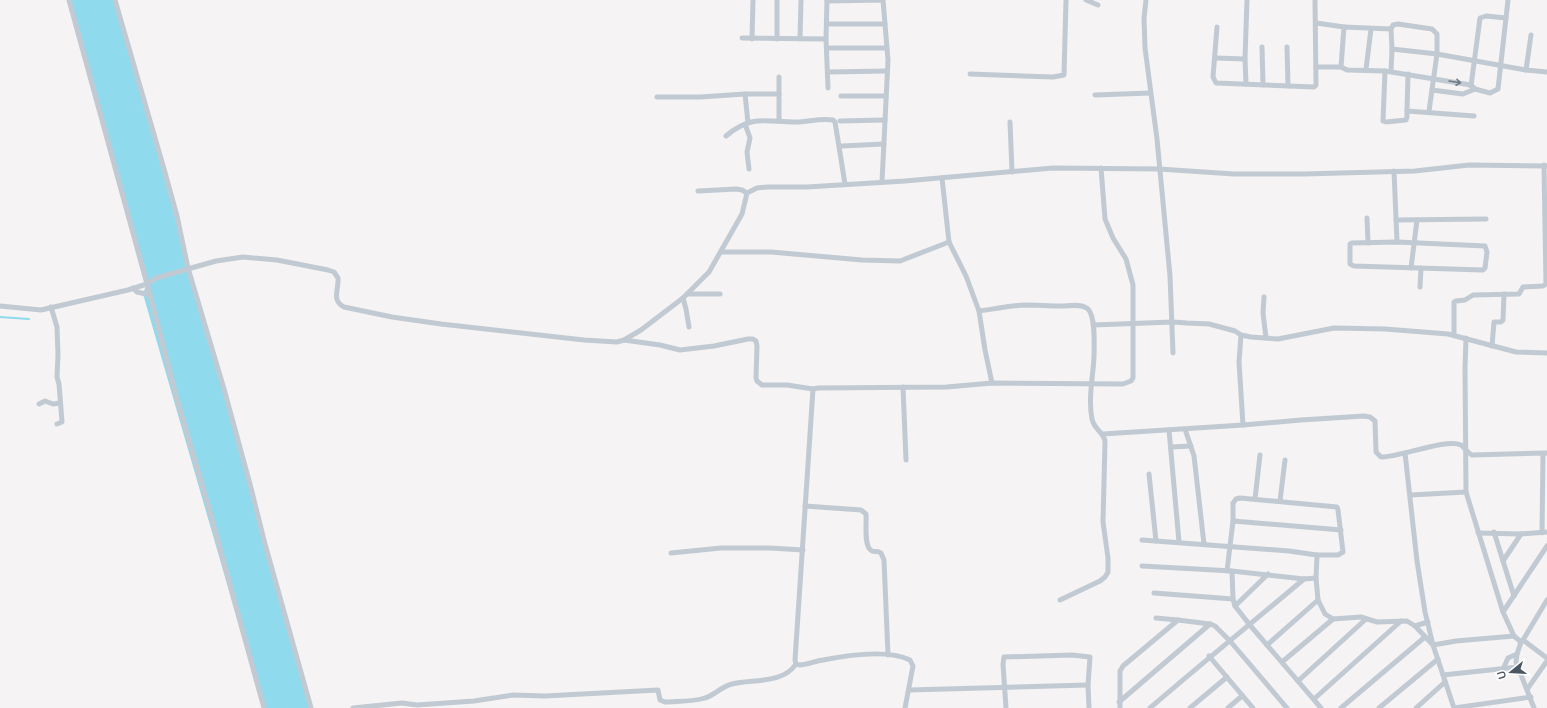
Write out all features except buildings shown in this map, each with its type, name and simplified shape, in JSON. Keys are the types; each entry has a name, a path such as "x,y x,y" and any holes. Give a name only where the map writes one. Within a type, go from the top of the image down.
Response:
{"street":[{"path":"69,0 182,417 264,708"},
{"path":"115,0 171,194 188,268 196,290 224,389 265,544 312,708"},
{"path":"752,38 753,0"},
{"path":"776,39 777,0"},
{"path":"800,39 801,0"},
{"path":"828,88 826,39 827,0 883,0 887,48 887,71 882,182"},
{"path":"970,74 1053,77 1064,75 1066,0"},
{"path":"1086,0 1098,5"},
{"path":"1146,0 1144,33 1150,93 1157,139 1173,322 1173,353"},
{"path":"1246,84 1245,59 1247,0"},
{"path":"1217,27 1213,77 1216,83 1314,87 1316,85 1315,0"},
{"path":"1432,90 1463,94 1473,90 1490,92 1498,89 1508,0"},
{"path":"1473,90 1471,85 1480,18 1486,16 1506,18"},
{"path":"1316,23 1344,27 1391,30"},
{"path":"826,24 885,24"},
{"path":"1391,71 1391,30 1393,25 1398,24 1432,29 1438,34 1437,54 1429,111"},
{"path":"1341,67 1344,27"},
{"path":"1366,69 1371,29"},
{"path":"1526,70 1531,35"},
{"path":"742,38 826,39"},
{"path":"1262,47 1262,85"},
{"path":"1287,47 1288,86"},
{"path":"827,48 887,48"},
{"path":"1392,49 1437,54 1526,70 1547,72"},
{"path":"1215,58 1245,59"},
{"path":"1316,67 1341,67 1347,70 1366,69 1391,71 1471,85"},
{"path":"828,72 887,71"},
{"path":"1385,71 1383,121 1386,122 1406,120 1408,74"},
{"path":"779,77 779,121"},
{"path":"1095,94 1150,93"},
{"path":"745,94 746,123 750,138 748,152 749,169"},
{"path":"658,97 779,94"},
{"path":"841,96 886,96"},
{"path":"1407,111 1429,111 1474,116"},
{"path":"726,136 746,123 763,120 798,122 827,119 833,120 835,122 845,184"},
{"path":"840,121 885,120"},
{"path":"1010,122 1012,172"},
{"path":"842,146 884,144"},
{"path":"698,191 736,189 747,193 757,188 768,187 807,187 942,178 1053,168 1159,169 1234,174 1304,174 1415,171 1469,165 1545,166 1546,284 1543,286 1525,286 1518,294 1473,295 1468,300 1454,302 1454,336"},
{"path":"624,340 660,345 680,350 753,339 756,341 757,346 756,378 759,384 762,385 787,385 813,389 947,387 992,383 1123,384 1131,381 1133,378 1132,280 1126,259 1113,238 1104,219 1101,168"},
{"path":"1394,171 1397,242"},
{"path":"942,178 949,242 966,276 979,311 992,383"},
{"path":"0,306 41,310 68,305 133,288 147,284 156,278 181,270 233,258 277,260 334,272 338,278 336,299 338,303 344,307 392,317 440,324 584,340 617,342 624,340 641,330 688,294 709,272 742,214 747,193"},
{"path":"1367,218 1368,243"},
{"path":"1396,220 1486,219"},
{"path":"1411,268 1417,220"},
{"path":"721,252 771,252 862,260 900,261 949,242"},
{"path":"1397,242 1485,246 1484,269 1351,265 1350,244 1368,243 1397,242"},
{"path":"1420,287 1421,268"},
{"path":"133,288 137,292 150,295"},
{"path":"688,294 720,294"},
{"path":"1492,346 1494,322 1501,322 1503,320 1504,294"},
{"path":"683,298 689,327"},
{"path":"1264,298 1263,313 1266,338"},
{"path":"979,311 1025,305 1084,307 1088,309 1093,325 1094,358 1091,384 1092,418 1095,427 1103,434 1243,426 1326,418 1370,417 1375,420 1376,452 1382,457 1448,444 1460,445 1472,455 1545,453 1545,532 1521,534 1494,532 1478,533"},
{"path":"51,307 57,327 57,377 62,421 57,424"},
{"path":"1093,325 1173,322 1209,324 1235,330 1241,335 1278,339 1334,328 1385,329 1466,338 1516,352 1547,353"},
{"path":"1241,335 1239,362 1243,426"},
{"path":"1466,338 1464,368 1466,492 1504,612 1514,636 1547,659 1528,688"},
{"path":"903,387 906,460"},
{"path":"353,708 402,703 417,705 474,701 512,695 540,696 658,690 660,699 664,702 703,699 733,684 773,679 785,675 796,664 795,660 813,389"},
{"path":"39,404 45,401 53,404 60,403"},
{"path":"1185,429 1194,456 1204,544"},
{"path":"1169,430 1179,542"},
{"path":"1060,600 1082,588 1100,581 1108,572 1108,558 1103,522 1105,454 1103,434"},
{"path":"1171,447 1191,446"},
{"path":"1405,453 1411,495 1417,561 1428,622 1433,645 1454,708 1531,697"},
{"path":"1255,499 1260,455"},
{"path":"1280,501 1285,460"},
{"path":"1149,474 1156,540"},
{"path":"1411,495 1466,492"},
{"path":"1142,540 1230,546 1317,555 1342,554 1341,530 1337,507 1255,499 1236,499 1233,503 1233,522 1230,546 1230,571 1235,606 1322,708"},
{"path":"806,506 861,510 866,514 866,541 868,548 881,553 884,560 888,655"},
{"path":"1233,522 1341,530"},
{"path":"1494,532 1514,596"},
{"path":"1503,561 1521,534"},
{"path":"1504,612 1547,546"},
{"path":"671,553 721,548 803,550"},
{"path":"1317,555 1316,578 1318,600 1325,614 1333,619"},
{"path":"1142,566 1268,574 1304,579 1316,578"},
{"path":"1235,606 1268,574"},
{"path":"1150,708 1209,656 1230,641 1304,579"},
{"path":"1154,593 1233,599"},
{"path":"1267,645 1318,600"},
{"path":"1534,708 1528,688 1516,662 1517,654 1522,641 1547,600"},
{"path":"1282,662 1333,619 1357,617 1377,622 1406,621 1415,626 1433,645"},
{"path":"1156,618 1210,624 1215,626 1230,641 1287,708"},
{"path":"1298,681 1366,619"},
{"path":"1120,708 1120,671 1123,666 1178,620"},
{"path":"1314,699 1402,621"},
{"path":"1415,626 1428,622"},
{"path":"1119,702 1210,624"},
{"path":"1433,645 1456,641 1514,636"},
{"path":"1341,708 1425,637"},
{"path":"796,664 805,665 842,656 858,654 906,657 910,660 913,666 905,708"},
{"path":"1503,669 1508,658 1517,654"},
{"path":"1006,708 1003,664 1004,657 1072,655 1090,657 1088,685 1089,708"},
{"path":"1209,656 1253,708"},
{"path":"1379,708 1438,659"},
{"path":"1444,675 1518,667"},
{"path":"1190,708 1227,677"},
{"path":"1416,708 1445,682"},
{"path":"909,690 1005,686 1088,685"},
{"path":"1228,708 1242,696"}],"water":[{"path":"68,0 115,0 311,708 263,708 143,294 147,283"}],"waterway":[{"path":"0,317 29,319"}]}
